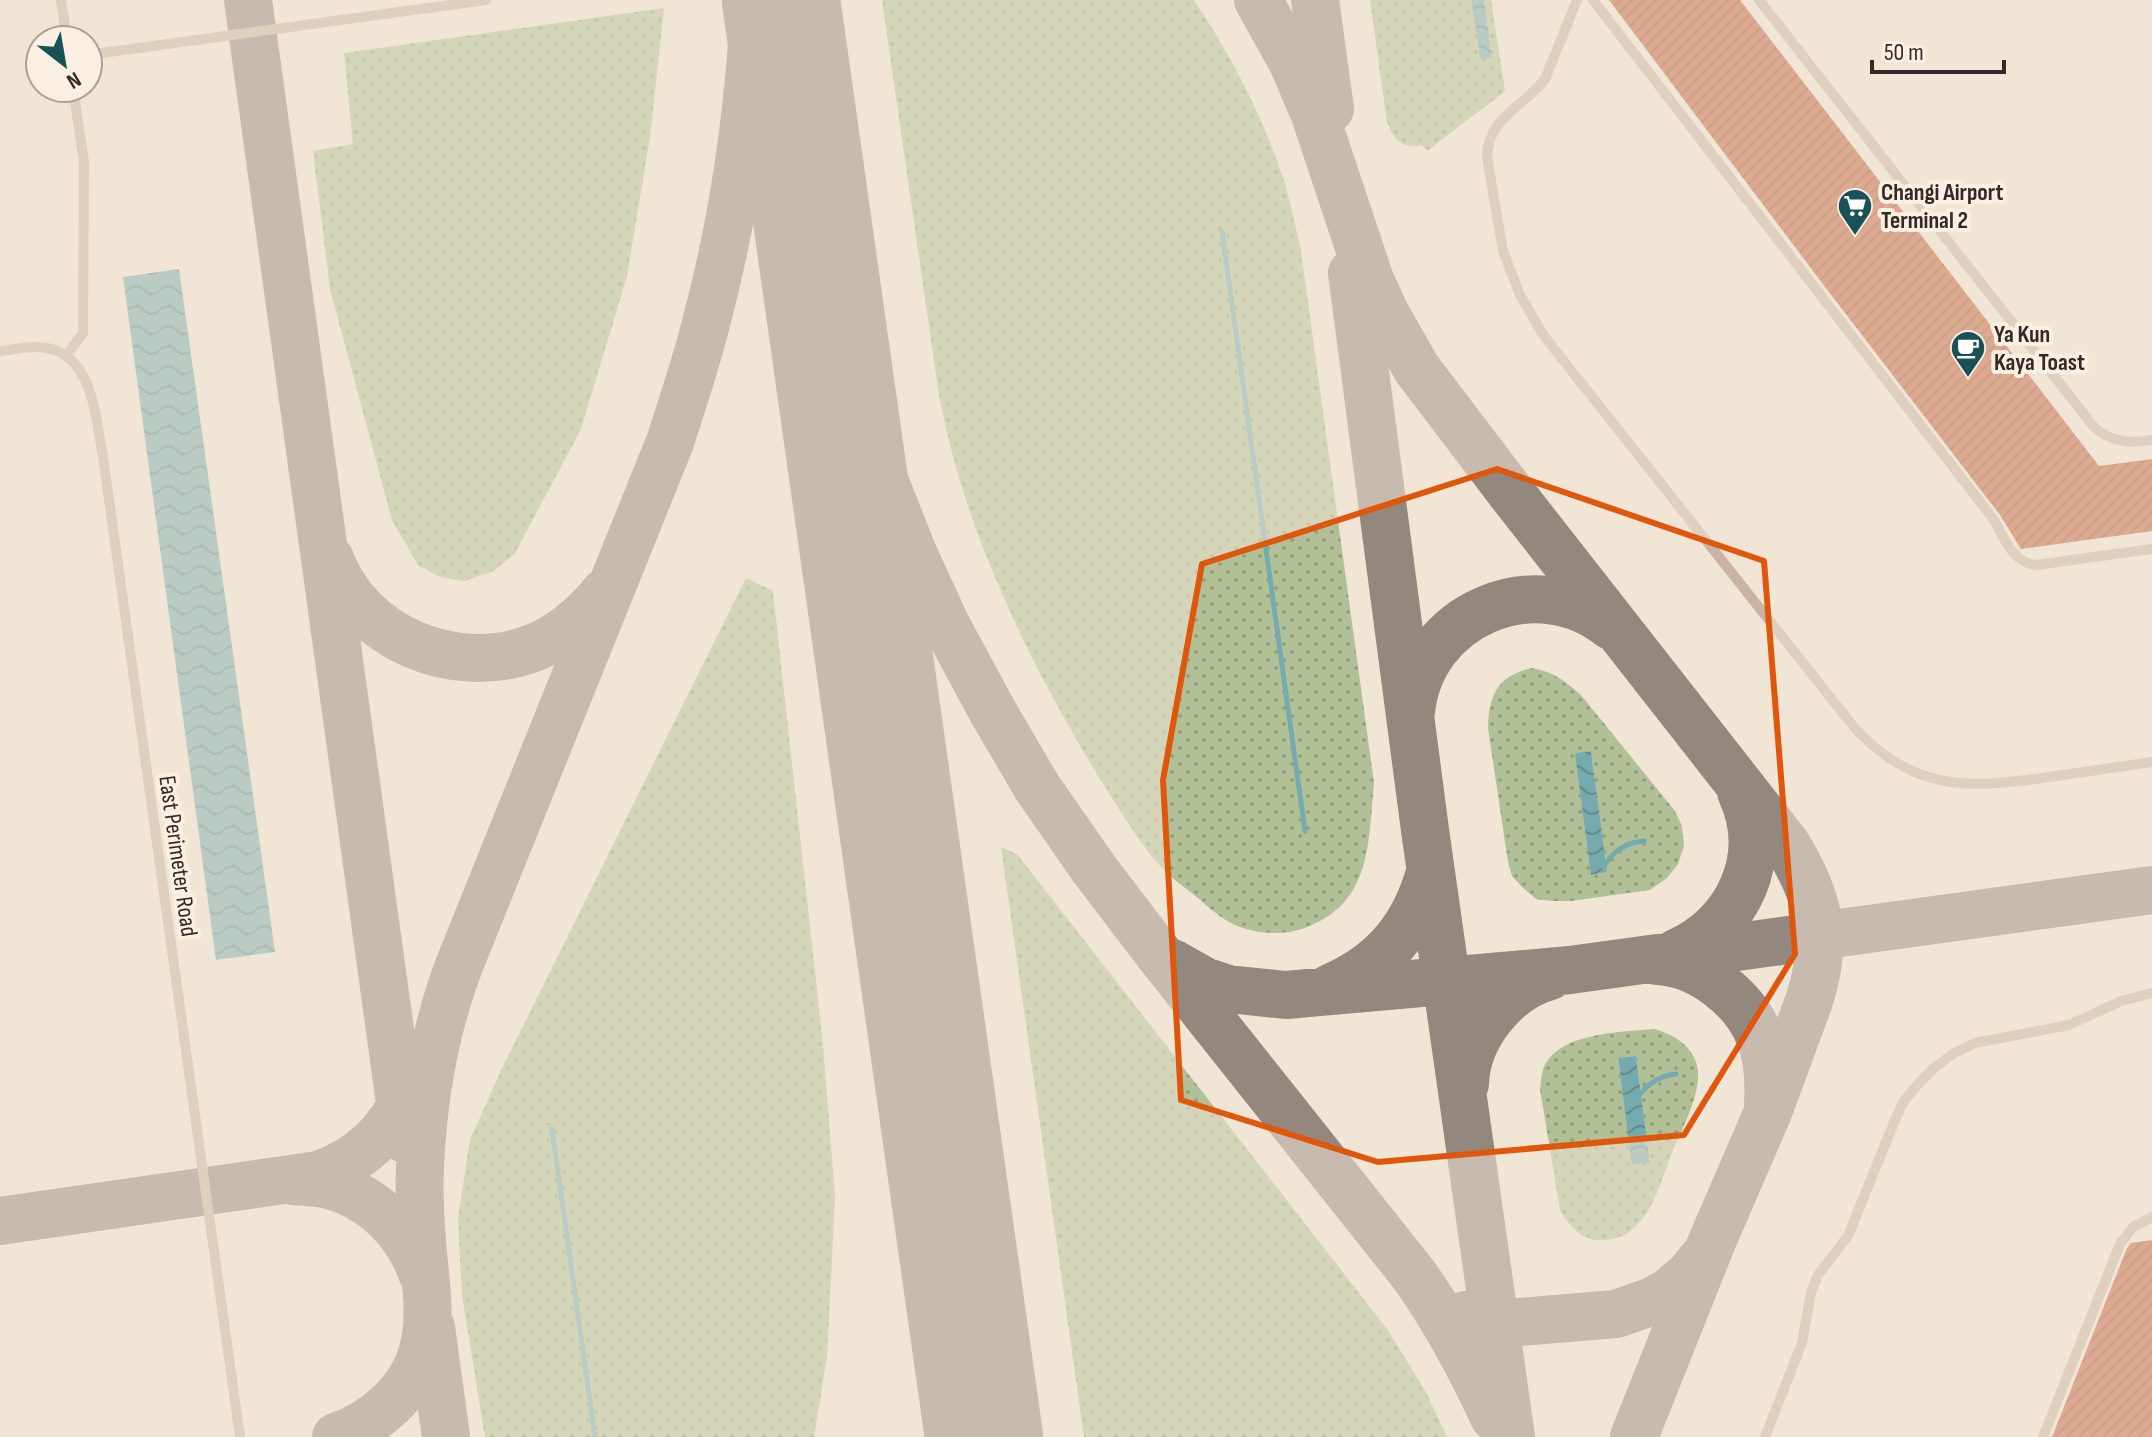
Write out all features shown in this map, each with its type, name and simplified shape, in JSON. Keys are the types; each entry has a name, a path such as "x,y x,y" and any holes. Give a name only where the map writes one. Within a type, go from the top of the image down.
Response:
{"lane":[{"path":"61,0 65,24"},
{"path":"104,53 486,0"},
{"path":"1577,0 1545,79 1502,118 1487,147 1503,251 1520,295 1544,336 1853,726 1886,756 1908,770 1924,775 1951,782 1985,785 2152,762"},
{"path":"1593,0 1985,507 2019,558 2036,565 2152,549"},
{"path":"1759,0 2094,427 2112,440 2152,440"},
{"path":"0,351 36,346 66,356 83,333 84,162 75,104"},
{"name":"East Perimeter Road","path":"66,356 80,367 87,381 103,457 240,1437"},
{"path":"1765,1437 1802,1343 1814,1284 1848,1236 1895,1120 1904,1101 1919,1083 1954,1053 1975,1043 2069,1025 2121,1001 2152,993"},
{"path":"2043,1437 2120,1244 2133,1227 2152,1217"}],"highlighted area":[{"path":"1497,469 1764,561 1795,954 1684,1135 1378,1162 1181,1100 1163,780 1202,564"}],"green space":[{"path":"882,0 1194,0 1246,89 1267,135 1285,184 1301,251 1374,783 1367,850 1354,888 1342,905 1325,918 1302,929 1271,933 1239,927 1221,917 1168,874 1139,838 1099,777 1047,687 1016,625 970,512 938,389"},
{"path":"1370,0 1471,0 1480,59 1492,57 1484,0 1491,0 1505,91 1427,151 1422,145 1409,146 1400,142 1387,122"},
{"path":"664,8 650,137 627,276 581,429 515,553 494,571 464,581 440,577 418,565 392,520 330,289 313,151 353,144 344,53"},
{"path":"746,578 773,591 823,1045 835,1197 827,1356 814,1437 485,1437 462,1295 458,1218 470,1140 503,1066"},
{"path":"1532,668 1547,672 1581,695 1675,811 1682,826 1684,846 1678,864 1667,878 1650,890 1552,901 1536,899 1512,876 1488,728 1490,706 1497,689 1510,676","holes":["1591,751 1606,872 1592,875 1576,753"]},
{"path":"1001,847 1017,854 1387,1329 1426,1392 1447,1437 1084,1437"},
{"path":"1655,1029 1674,1037 1689,1050 1698,1072 1695,1095 1648,1211 1627,1233 1613,1239 1590,1239 1575,1230 1560,1210 1540,1089 1542,1072 1550,1057 1575,1041 1608,1033","holes":["1636,1056 1650,1163 1633,1165 1618,1059"]}],"water":[{"path":"1471,0 1484,0 1492,58 1480,59"},
{"path":"179,269 275,952 216,960 123,277"},
{"path":"1591,751 1607,872 1591,875 1575,753"},
{"path":"1636,1056 1650,1163 1632,1165 1618,1058"}],"building":[{"name":"Changi Airport Terminal 2","path":"1609,0 1740,0 2099,466 2152,459 2152,531 2021,549 2000,515"},
{"path":"2152,1240 2152,1437 2052,1437 2127,1248 2131,1243"}],"waterway":[{"path":"1222,232 1305,831"},
{"path":"1603,867 1620,849 1644,841"},
{"path":"1638,1097 1654,1081 1676,1074"},
{"path":"552,1129 595,1437"}],"taxiway":[{"path":"248,0 405,1139"},
{"path":"336,1437 365,1423 390,1404 410,1379 423,1350 428,1309 420,1167 427,1089 437,1038 460,963 670,442 694,366 717,280 733,201 745,121 755,0"},
{"path":"1258,0 1293,63 1315,115 1370,280 1417,369 1786,844 1807,883 1818,920 1819,958 1809,1001 1768,1112 1713,1239 1634,1437"},
{"path":"1315,0 1330,109"},
{"path":"812,214 856,394 877,462 946,625 993,712 1037,787 1094,869 1414,1275 1457,1344 1494,1417"},
{"path":"1352,273 1425,830 1511,1437"},
{"path":"330,559 344,587 363,610 386,630 442,654 472,658 503,656 544,643 572,625 605,592"},
{"path":"1411,712 1419,678 1435,649 1458,626 1486,610 1517,601 1549,600 1581,608 1611,626"},
{"path":"1676,953 1698,941 1717,925 1732,907 1743,886 1750,864 1752,840 1749,816 1741,792"},
{"path":"1330,988 1366,968 1395,942 1416,910 1430,872"},
{"path":"1172,963 1204,981 1228,989 1286,995 1570,970 2152,890"},
{"path":"1657,961 1682,965 1706,976 1745,1010 1765,1053 1768,1103"},
{"path":"1465,1084 1472,1049 1491,1017 1518,991 1550,976"},
{"path":"0,1221 318,1175 347,1162 372,1143 393,1119 408,1090"},
{"path":"293,1181 320,1183 341,1189 371,1205 397,1228 422,1273"},
{"path":"1465,1315 1487,1321 1520,1322 1616,1314 1669,1292 1701,1260"},
{"path":"431,1327 446,1437"},
{"path":"961,1437 978,1396"}],"runway":[{"path":"781,0 984,1437"}],"place":[{"name":"Changi Airport Terminal 2","path":"1855,237"},
{"name":"Ya Kun Kaya Toast","path":"1968,379"}]}
